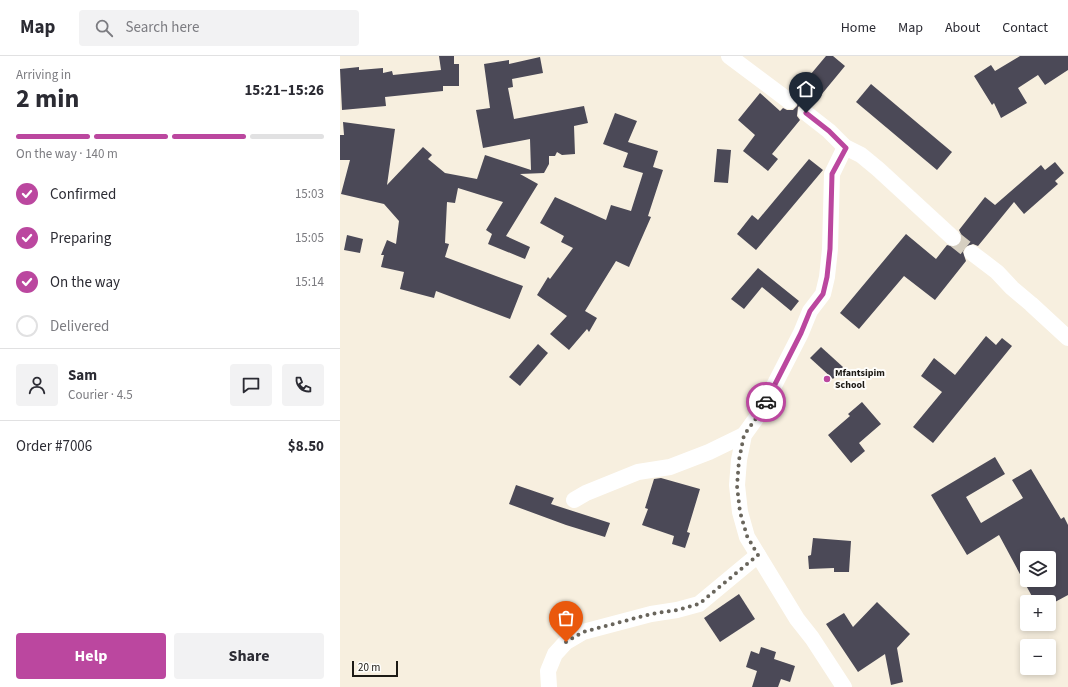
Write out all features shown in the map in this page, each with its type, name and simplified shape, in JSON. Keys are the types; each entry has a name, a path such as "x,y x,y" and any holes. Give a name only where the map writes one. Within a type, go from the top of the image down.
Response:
{"lane":[{"path":"729,56 789,100"},
{"path":"806,113 829,131 846,148 861,154 953,238"},
{"path":"844,687 812,638 797,620 747,536 740,512 737,486 739,460 744,435 760,413 801,333 810,311 823,294 827,277 830,249 832,174 846,148"},
{"path":"972,253 996,272 1068,338"},
{"path":"574,500 586,492 638,472 670,467 709,452 744,435"},
{"path":"549,687 548,671 555,654 566,642 583,632 651,614 677,610 699,604 758,555"}],"building":[{"path":"439,56 454,56 454,64 459,64 459,86 443,86 443,91 385,97 386,106 342,110 340,69 359,67 359,70 383,68 383,73 392,71 393,75 441,70"},
{"path":"826,56 833,56 845,66 812,106 802,104 798,107 797,116 800,120 772,154 778,159 768,171 743,151 755,135 738,120 760,93 780,111 783,108 793,110 797,106 798,102 795,93"},
{"path":"1020,56 1068,56 1068,70 1045,85 1038,75 1018,88 1027,103 1001,118 994,103 992,105 974,76 991,65 995,71"},
{"path":"540,57 543,73 512,79 513,87 508,88 514,119 584,106 588,123 574,126 575,154 562,155 557,152 555,156 549,156 549,164 544,173 520,174 538,184 506,236 530,247 525,259 488,244 492,234 486,230 503,202 458,188 455,203 447,202 445,243 449,244 445,257 523,286 510,319 436,291 434,298 400,289 404,272 381,267 384,255 381,255 387,240 396,244 399,221 384,204 341,194 350,160 340,160 340,135 344,135 343,122 395,129 387,185 423,147 432,155 428,159 445,173 477,179 485,155 531,170 530,139 483,148 476,110 490,108 484,64 509,60 509,64"},
{"path":"871,84 952,152 937,170 856,102"},
{"path":"615,113 637,121 628,142 658,151 653,167 663,170 648,216 651,217 629,267 616,261 585,311 597,318 589,332 587,329 569,350 550,334 567,316 537,295 548,277 550,279 573,248 561,242 564,236 540,223 555,197 606,220 611,205 631,211 643,173 623,167 628,153 603,144"},
{"path":"717,149 731,150 728,183 714,182"},
{"path":"809,159 823,170 756,250 737,234 752,215 758,220"},
{"path":"1055,162 1064,173 1055,181 1058,184 1024,214 1014,202 978,246 973,244 965,247 963,252 966,261 935,300 904,276 859,329 840,313 906,234 936,259 947,245 955,247 960,244 962,236 959,230 985,197 995,205 1041,165 1045,170"},
{"path":"347,235 363,239 360,253 344,250"},
{"path":"758,268 799,301 791,311 762,287 744,309 731,299"},
{"path":"986,336 996,345 1002,338 1012,346 933,443 913,427 942,392 921,376 934,358 955,375"},
{"path":"538,344 548,353 520,386 509,377"},
{"path":"821,347 843,367 833,379 810,358"},
{"path":"862,402 881,424 859,443 865,451 851,463 828,435 850,416 848,414"},
{"path":"995,457 1005,474 966,497 981,523 1023,498 1012,480 1031,469 1061,519 1064,517 1068,525 1068,595 1056,601 1056,595 1031,595 1027,587 1056,587 1056,551 1020,551 1020,574 999,535 967,555 931,495"},
{"path":"661,478 700,489 687,532 690,533 685,548 672,544 674,536 642,525 648,509 645,508 654,479"},
{"path":"516,485 554,498 551,504 610,523 605,537 566,525 509,504"},
{"path":"813,538 851,541 849,572 834,572 834,568 809,569 808,556 811,555"},
{"path":"739,594 755,619 720,642 704,618"},
{"path":"877,602 910,634 897,648 903,682 891,685 885,654 858,672 826,624 844,613 853,627"},
{"path":"761,647 776,652 774,659 795,666 790,682 781,679 778,687 752,687 757,671 746,667 751,651 759,654"}],"tunnel":[{"path":"953,238 972,253"}],"way so far":[{"path":"566,642 583,632 651,614 677,610 699,604 758,555 747,536 740,512 737,486 739,460 744,435 766,402"}],"place":[{"name":"Mfantsipim School","path":"827,379"}],"route":[{"path":"766,402 787,362 810,311 823,294 827,277 830,249 832,174 846,148 829,131 806,113"}]}
